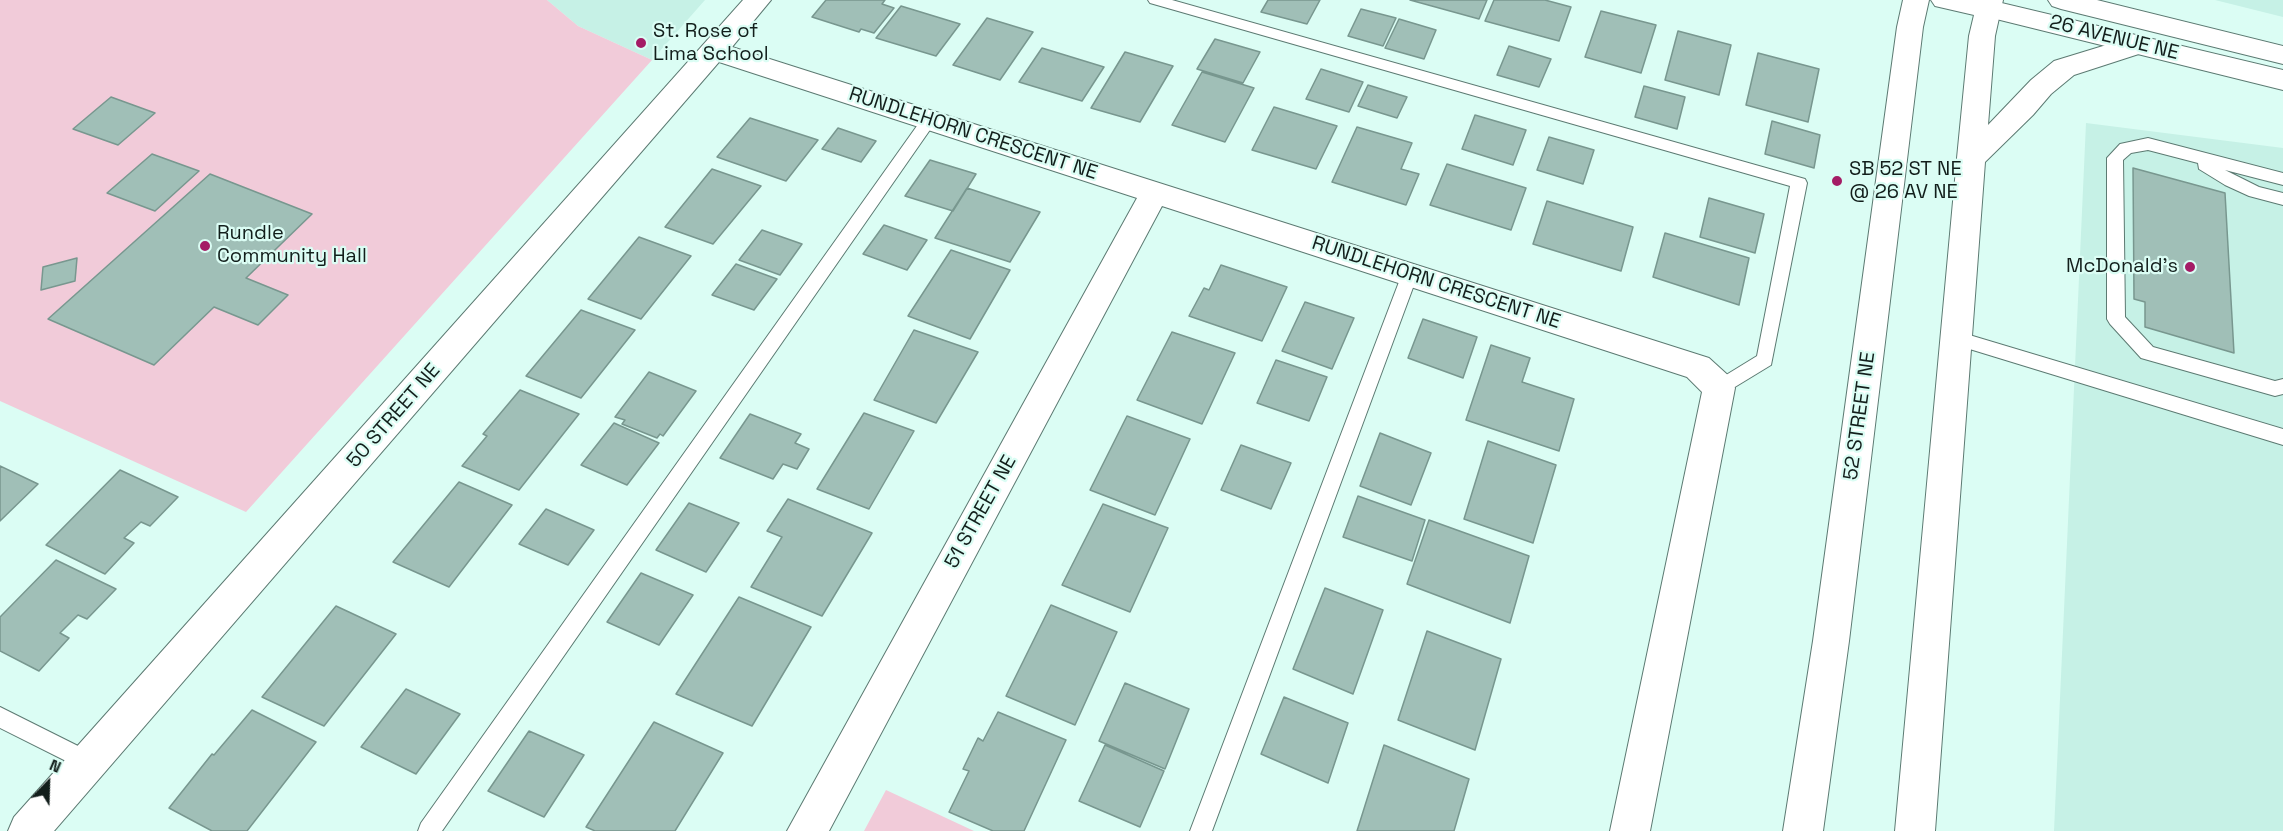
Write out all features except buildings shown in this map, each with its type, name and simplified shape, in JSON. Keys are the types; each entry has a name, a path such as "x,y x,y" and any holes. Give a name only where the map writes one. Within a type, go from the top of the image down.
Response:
{"street":[{"name":"50 STREET NE","path":"28,831 759,0"},
{"name":"52 STREET NE","path":"1803,831 1837,594 1910,27 1916,0"},
{"name":"26 AVENUE NE","path":"1944,0 1989,5 2283,80"},
{"name":"26 AVENUE NE","path":"2061,0 2283,55"},
{"path":"1915,831 1971,158 1982,36 1989,5"},
{"path":"1971,158 2023,108 2041,87 2064,68 2139,44"},
{"name":"RUNDLEHORN CRESCENT NE","path":"715,51 1698,367 1719,388"},
{"name":"51 STREET NE","path":"807,831 1155,192"},
{"path":"1630,831 1719,388"}],"lane":[{"path":"1155,0 1799,183 1765,360 1719,388"},
{"path":"429,831 929,120"},
{"path":"2283,180 2148,144 2126,148 2115,158 2116,319 2147,352 2276,389 2283,386"},
{"path":"2189,155 2231,181 2255,192 2283,199"},
{"path":"1201,831 1410,274"},
{"path":"1956,338 2283,437"},
{"path":"0,717 89,762"}],"shaded area":[{"path":"0,0 547,0 578,26 652,60 246,512 0,401"},
{"name":"St. Rose of Lima School","path":"547,0 705,0 652,60 578,26"},
{"path":"2215,0 2283,0 2283,17"},
{"path":"2086,123 2283,148 2283,831 2054,831"},
{"path":"886,790 974,831 864,831"}],"place":[{"name":"St. Rose of Lima School","path":"641,43"},
{"name":"SB 52 ST NE @ 26 AV NE","path":"1837,181"},
{"name":"Rundle Community Hall","path":"205,246"},
{"name":"McDonald's","path":"2190,267"}]}
